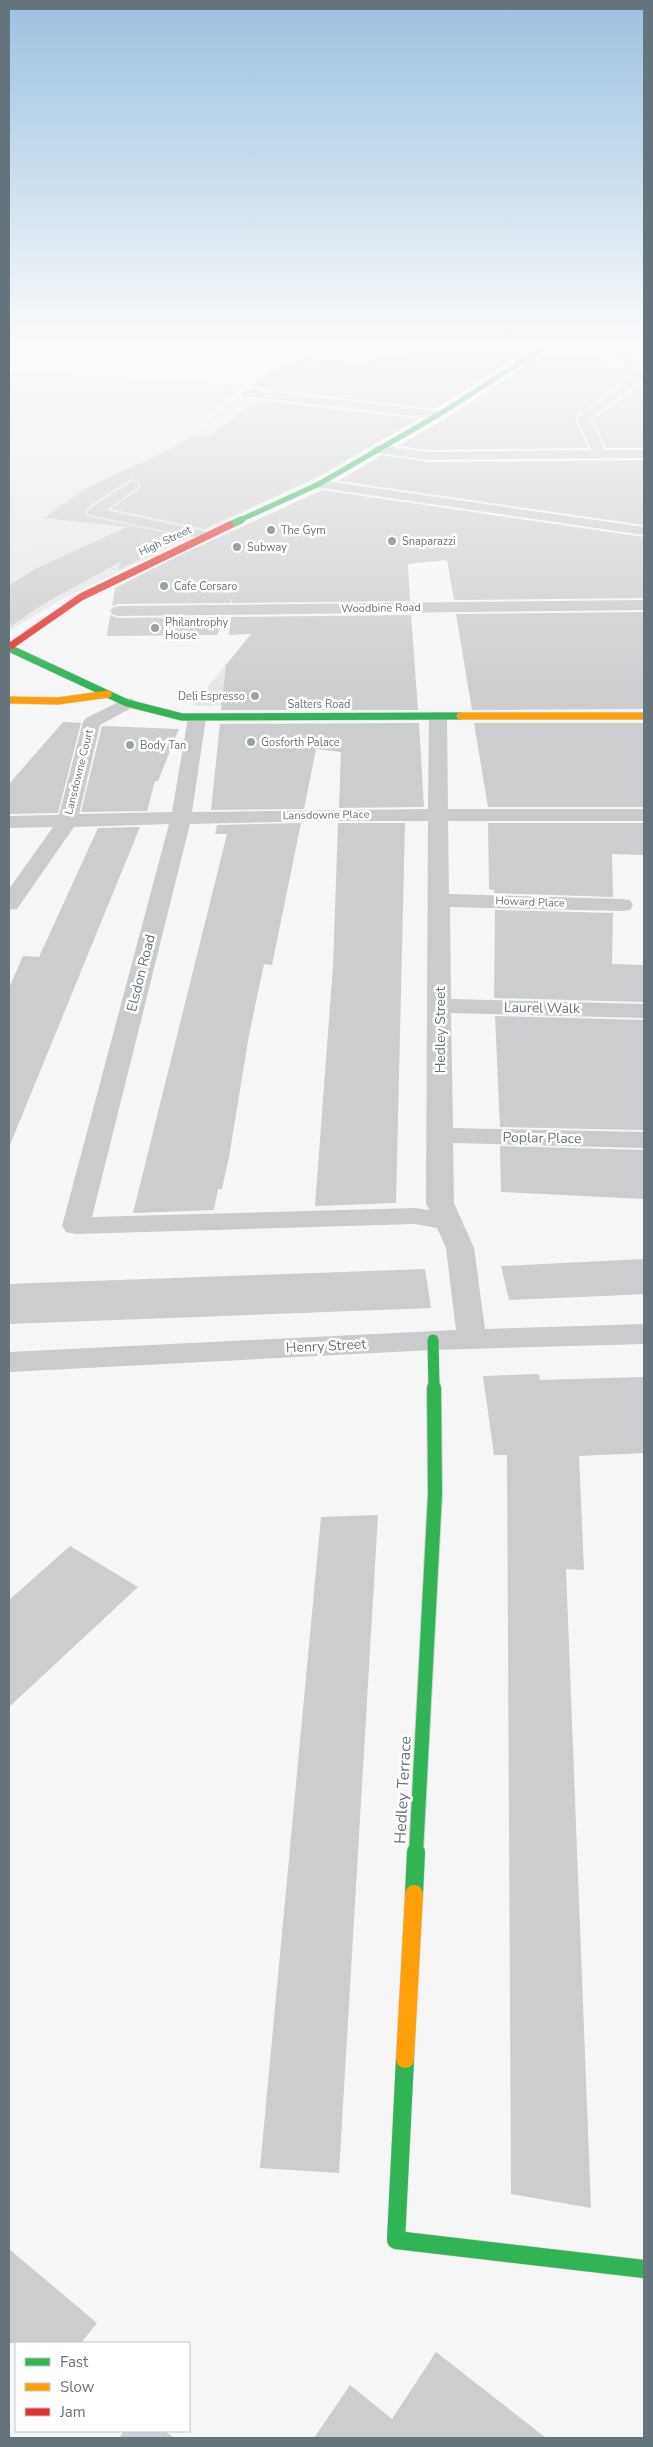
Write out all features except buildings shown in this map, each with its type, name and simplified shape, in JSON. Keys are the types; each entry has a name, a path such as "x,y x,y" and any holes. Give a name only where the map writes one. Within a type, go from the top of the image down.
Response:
{"main road":[{"name":"High Street","path":"9,647 81,597 319,484 359,461"},
{"name":"Salters Road","path":"9,647 127,704 168,715 197,718 644,716"},
{"path":"9,700 45,703 86,699 108,694"},
{"name":"Hedley Terrace","path":"434,1340 434,1494 396,2240 644,2269"}],"street":[{"path":"319,484 644,530"},
{"path":"132,485 94,512 208,536"},
{"name":"Woodbine Road","path":"118,611 644,605"},
{"name":"Lansdowne Court","path":"9,904 67,822 92,722 127,704"},
{"name":"Hedley Street","path":"438,716 440,1204 460,1248 472,1339"},
{"name":"Elsdon Road","path":"197,718 181,818 76,1226 415,1216 448,1221"},
{"name":"Lansdowne Place","path":"9,822 439,814 644,815"},
{"name":"Howard Place","path":"439,900 622,905"},
{"name":"Laurel Walk","path":"439,1006 644,1011"},
{"name":"Poplar Place","path":"440,1135 644,1140"},
{"name":"Henry Street","path":"9,1362 434,1340 644,1334"}],"shaded area":[{"path":"9,461 144,461 113,475 9,562"},
{"path":"144,461 346,461 327,473 66,597 9,631 9,562 113,475"},
{"path":"226,664 288,665 286,705 193,706"},
{"path":"123,2432 166,2432 174,2438 119,2438"}],"traffic: fast":[{"path":"230,525 319,484 358,461"},
{"path":"9,648 127,703 182,717 460,716"},
{"path":"414,1894 435,1494 433,1340"},
{"path":"405,2059 396,2240 644,2269"}],"traffic: slow":[{"path":"9,700 58,701 108,694"},
{"path":"460,716 644,716"},
{"path":"405,2059 414,1894"}],"traffic: jam":[{"path":"9,647 81,597 230,525"}],"place":[{"name":"The Gym","path":"271,530"},
{"name":"Snaparazzi","path":"392,541"},
{"name":"Subway","path":"237,547"},
{"name":"Cafe Corsaro","path":"164,586"},
{"name":"Philantrophy House","path":"155,628"},
{"name":"Deli Espresso","path":"255,696"},
{"name":"Gosforth Palace","path":"251,742"},
{"name":"Body Tan","path":"130,745"}]}
